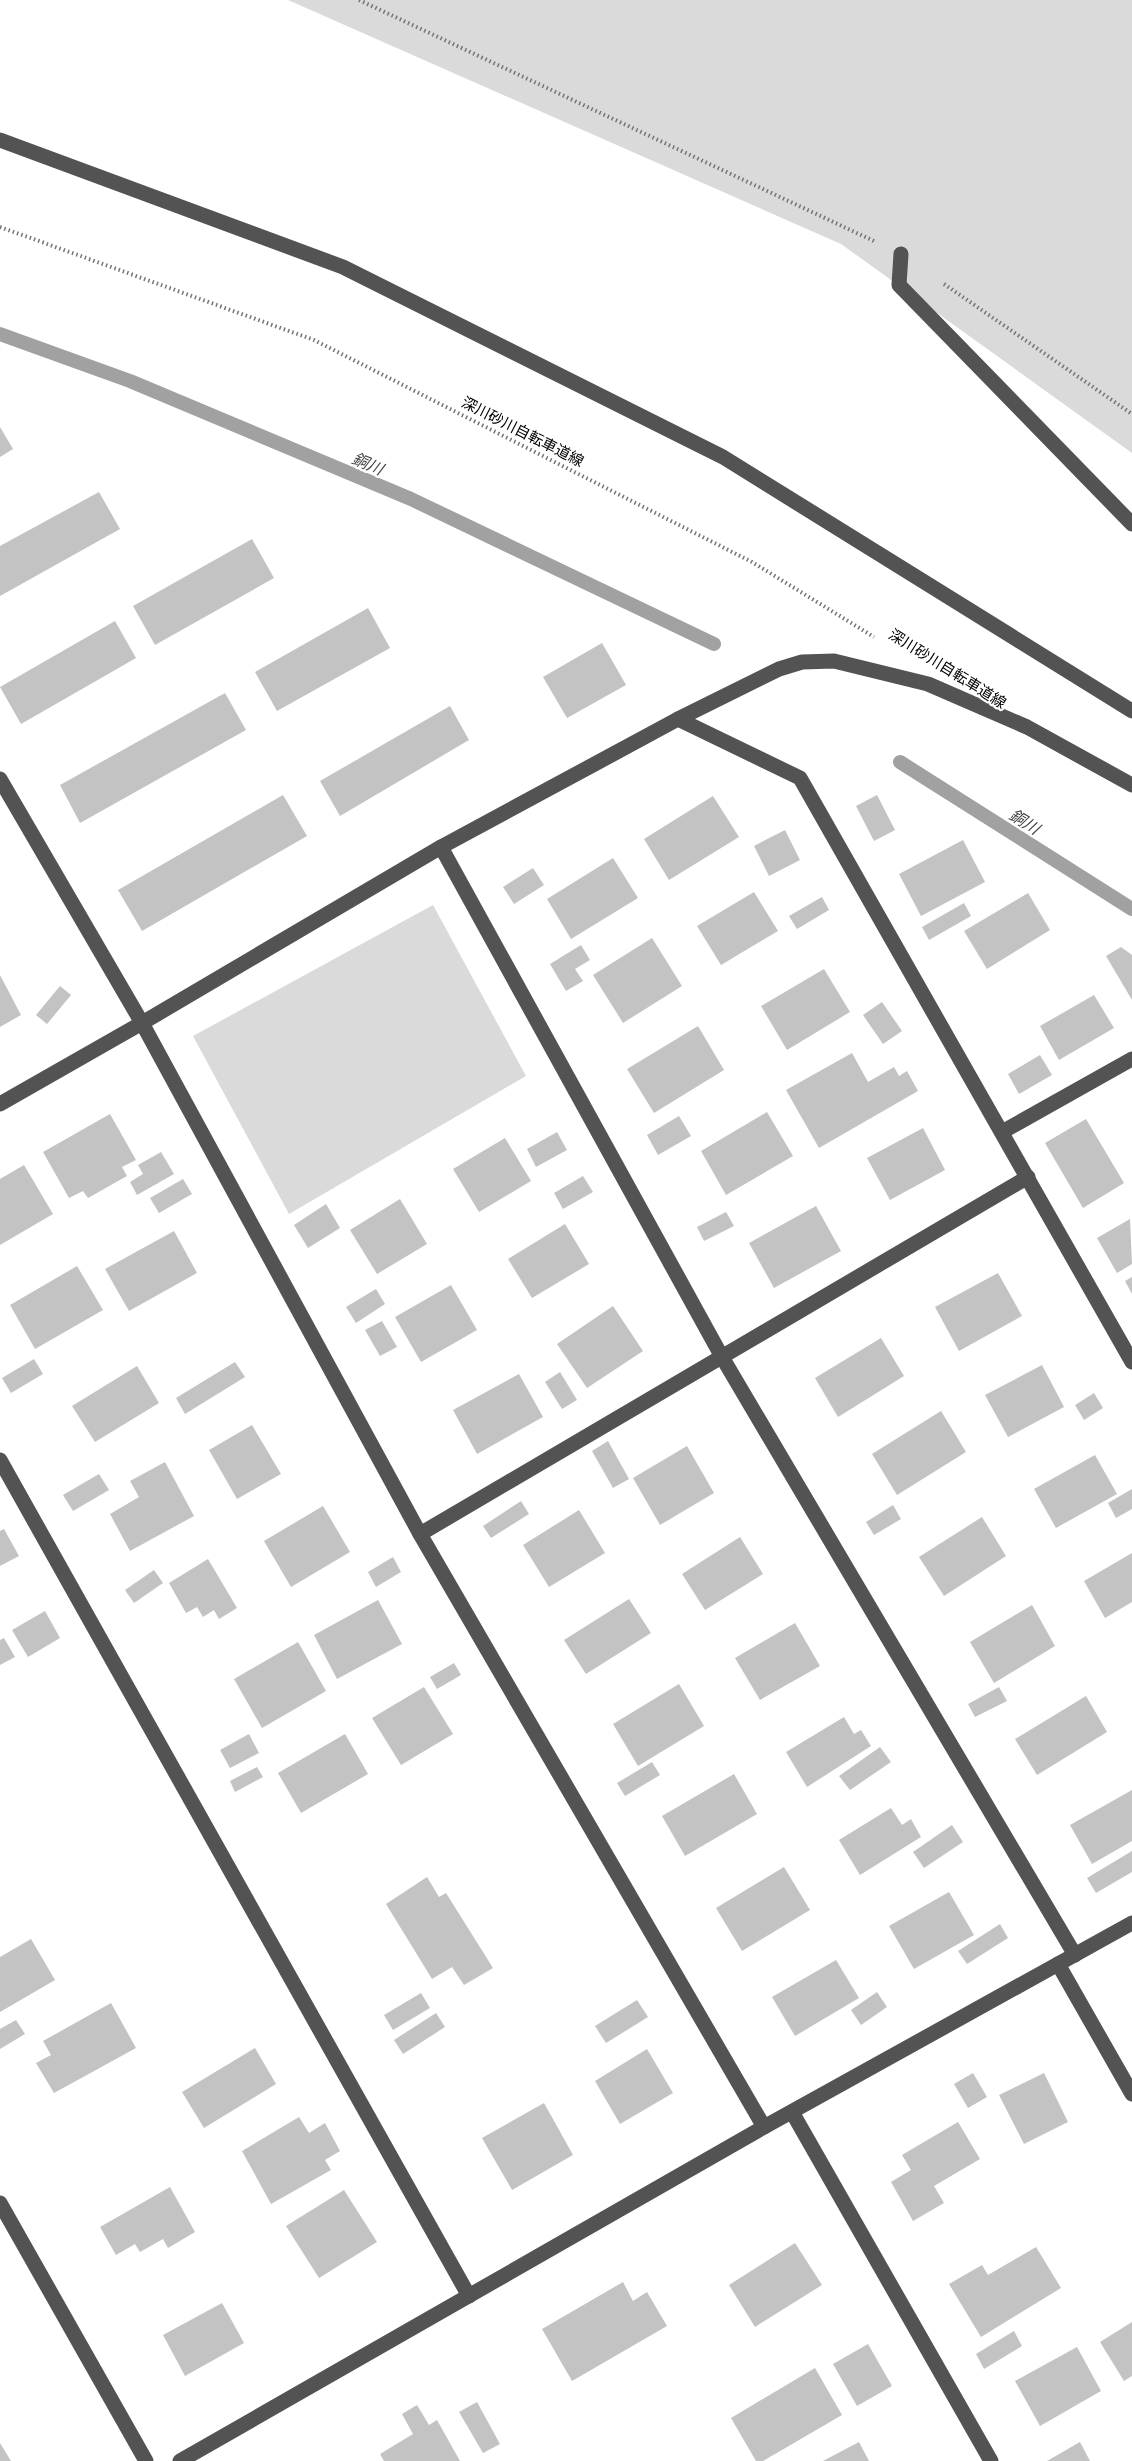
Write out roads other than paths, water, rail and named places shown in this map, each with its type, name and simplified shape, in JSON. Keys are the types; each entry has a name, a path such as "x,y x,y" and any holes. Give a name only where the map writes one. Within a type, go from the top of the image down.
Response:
{"street":[{"path":"0,140 343,267 723,457 1132,711"},
{"path":"901,254 900,285 1132,524"},
{"path":"0,1104 441,847 678,719 779,669 802,662 834,661 928,684 1027,727 1132,785"},
{"path":"678,719 800,778 1132,1362"},
{"path":"0,778 142,1023 420,1534 764,2127"},
{"path":"441,847 722,1357 1075,1955"},
{"path":"1002,1132 1132,1059"},
{"path":"420,1534 1028,1177"},
{"path":"0,1460 469,2296"},
{"path":"180,2461 764,2127 1132,1923"},
{"path":"1058,1964 1132,2094"},
{"path":"792,2112 991,2461"},
{"path":"0,2203 146,2461"}],"waterway":[{"name":"銅川","path":"0,334 130,381 411,499 714,644"},
{"name":"銅川","path":"900,762 1132,909"}]}
